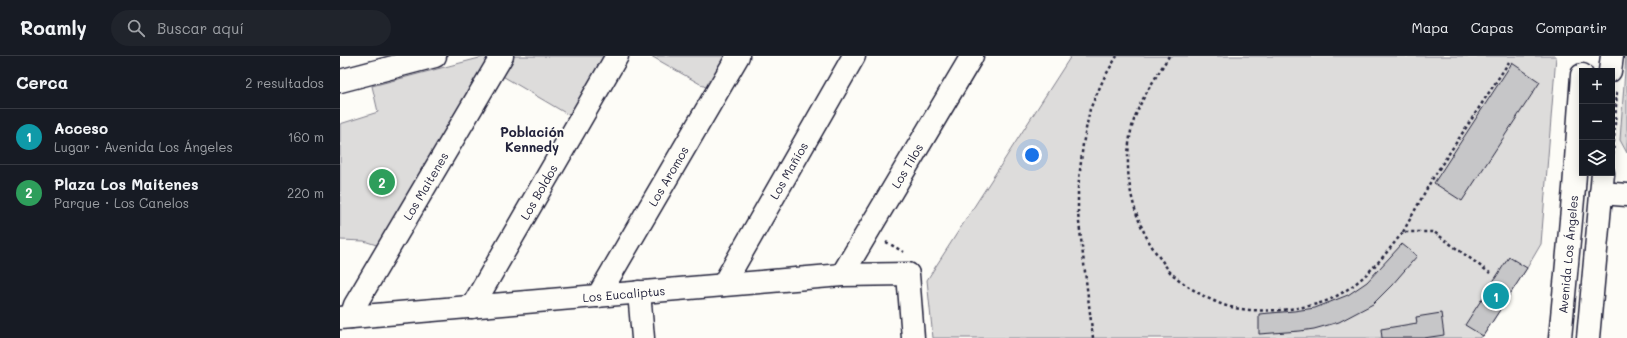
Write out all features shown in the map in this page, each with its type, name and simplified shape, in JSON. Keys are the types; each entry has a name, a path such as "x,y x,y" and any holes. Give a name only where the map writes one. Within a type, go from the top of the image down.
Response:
{"street":[{"path":"340,81 435,56"},
{"name":"Los Maitenes","path":"346,317 355,305 502,56"},
{"name":"Los Boldos","path":"472,307 617,56"},
{"name":"Los Aromos","path":"598,296 738,56"},
{"name":"Los Mañíos","path":"723,285 854,56"},
{"name":"Los Tilos","path":"842,276 972,56"},
{"path":"1582,68 1583,56"},
{"path":"1612,56 1613,68"},
{"name":"Avenida Los Ángeles","path":"1560,338 1574,188 1580,104"},
{"path":"1588,338 1606,176"},
{"path":"1608,176 1627,195"},
{"name":"Los Eucaliptus","path":"346,317 723,285 842,276 908,274 913,338"},
{"path":"639,292 643,338"}],"path":[{"path":"1094,338 1080,235 1078,188 1083,144 1090,109 1104,78 1117,56"},
{"path":"1169,56 1139,106 1130,137 1128,173 1136,216 1153,249 1170,271 1186,284 1204,296 1222,304 1246,309 1268,311 1311,306 1330,299 1347,290 1378,264 1403,232 1431,181 1509,62"},
{"path":"1609,140 1612,104"},
{"path":"1403,232 1434,232 1490,273"}],"shaded area":[{"path":"487,56 499,56 386,248 364,241 340,240 340,124 378,112 372,86"},
{"path":"502,56 617,56 579,121 494,71"},
{"path":"651,56 738,56 716,93"},
{"path":"1071,56 1556,56 1541,244 1483,336 1480,338 933,338 927,280"},
{"path":"1627,56 1627,153 1620,140"}],"building":[{"path":"1512,63 1540,82 1462,201 1434,183"},
{"path":"1402,244 1417,256 1373,304 1339,322 1314,329 1259,334 1259,314 1315,308 1348,295 1367,282"},
{"path":"1509,257 1527,268 1483,336 1465,325"},
{"path":"1441,313 1444,335 1424,338 1382,338 1381,329 1417,323 1416,317"}],"place":[{"name":"Plaza Los Maitenes","path":"382,182"},
{"name":"Acceso","path":"1496,296"}],"district":[{"name":"Población Kennedy","path":"532,138"}]}
